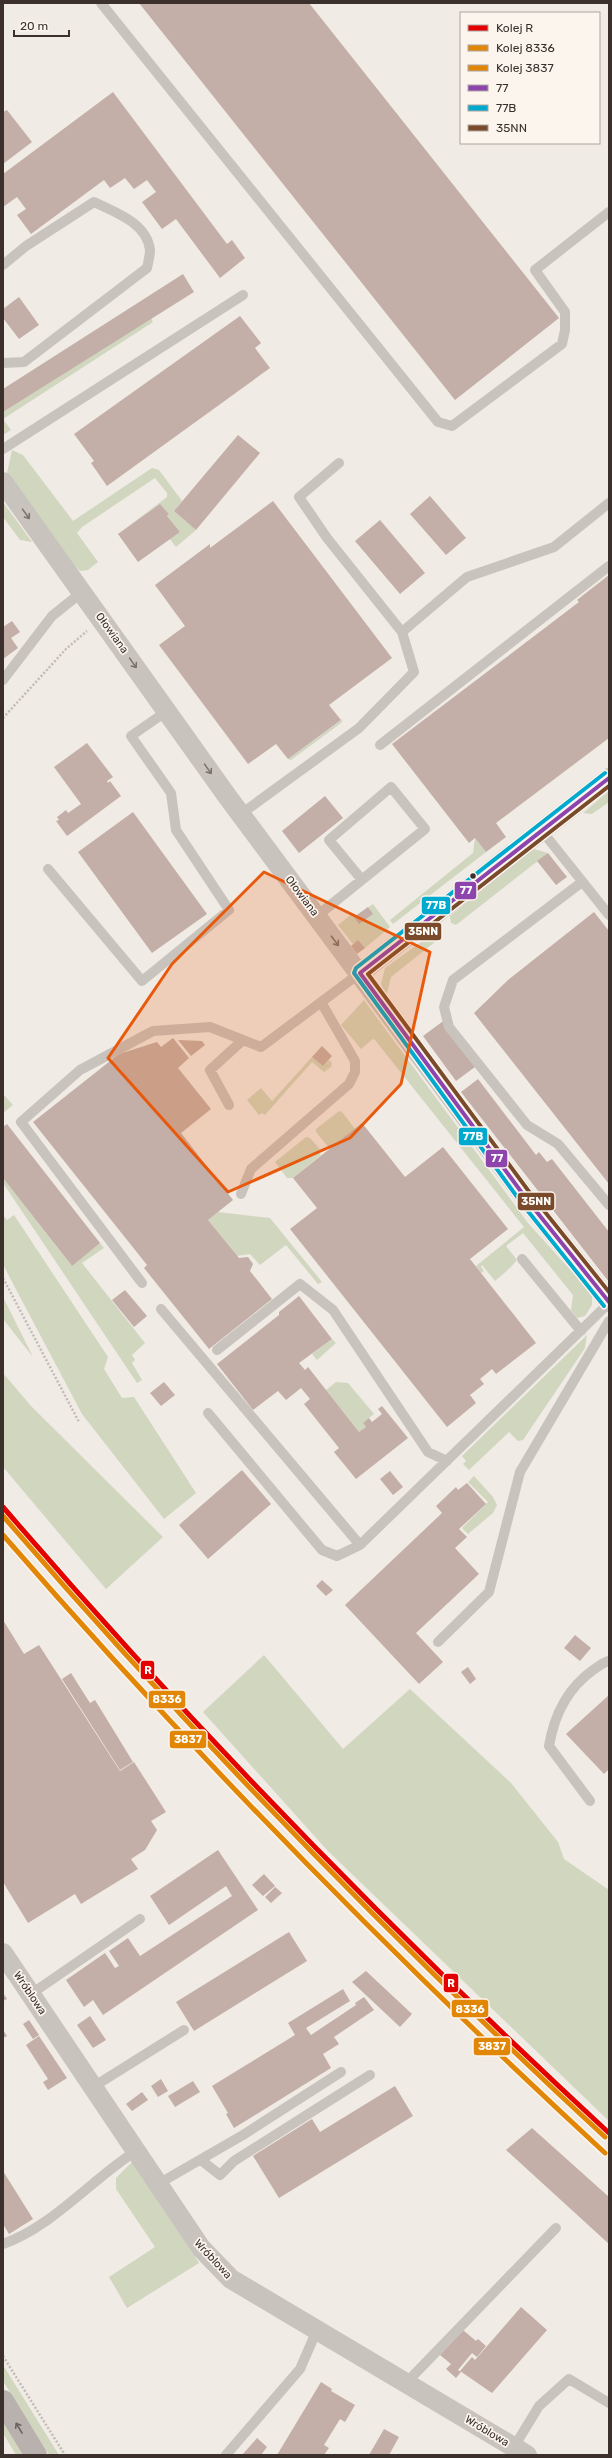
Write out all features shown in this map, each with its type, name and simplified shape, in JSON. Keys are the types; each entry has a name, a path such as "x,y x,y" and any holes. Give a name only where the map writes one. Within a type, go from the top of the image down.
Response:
{"main road":[{"path":"3,2401 36,2455"}],"street":[{"name":"Ołowiana","path":"3,482 240,814 528,1201 609,1303"},
{"path":"360,974 609,778"},
{"name":"Wróblowa","path":"3,1953 200,2248 231,2279 520,2451"}],"lane":[{"path":"101,3 438,422 452,426 562,344 565,312 535,270 609,212"},
{"path":"3,265 26,246 94,202 131,220 146,236 150,250 147,268 24,362 3,363"},
{"path":"3,449 243,295"},
{"path":"240,814 358,728 414,672 402,632 327,538 298,497 339,463"},
{"path":"402,632 467,577 554,547 609,503"},
{"path":"380,745 609,566"},
{"path":"3,680 52,616 82,592"},
{"path":"48,869 142,981 229,910 176,830 171,793 131,736 167,711"},
{"path":"317,916 362,880 425,829 391,787 329,840 362,880"},
{"path":"542,831 609,915"},
{"path":"582,882 453,980 444,1007 449,1027 527,1125 558,1144 609,1205"},
{"path":"142,1283 20,1122 80,1070 153,1031 210,1027 261,1047 360,974"},
{"path":"241,1194 251,1170 349,1084 355,1072 355,1061 321,1002"},
{"path":"229,1105 210,1070 243,1040"},
{"path":"522,1260 580,1331"},
{"path":"217,1350 300,1284 333,1310 428,1452 447,1461"},
{"path":"208,1413 322,1550 337,1556 360,1545 609,1303"},
{"path":"161,1309 360,1545"},
{"path":"438,1642 489,1592 520,1472 609,1321"},
{"path":"590,1801 548,1746 552,1726 561,1708 580,1680 609,1661"},
{"path":"31,1994 140,1919"},
{"path":"93,2088 184,2030"},
{"path":"158,2184 201,2160 341,2072"},
{"path":"201,2160 220,2175 234,2161 370,2075"},
{"path":"3,2244 15,2240 34,2228 115,2165 136,2151"},
{"path":"406,2383 556,2228"},
{"path":"226,2455 300,2369 317,2330"},
{"path":"520,2451 539,2406 569,2379 609,2403"}],"path":[{"path":"3,718 66,649 102,620"},
{"path":"3,1278 79,1422"},
{"path":"3,2356 65,2455"}],"highlighted area":[{"path":"264,872 430,952 401,1084 350,1138 228,1192 108,1058 172,964"}],"green space":[{"path":"151,318 153,322 3,419 3,412"},
{"path":"3,419 11,430 3,435"},
{"path":"12,450 23,455 73,521 152,468 159,470 182,501 174,511 196,530 176,547 170,539 180,532 167,516 169,514 160,504 118,534 167,497 167,493 155,478 82,527 77,533 98,562 88,570 80,571 73,564 7,473"},
{"path":"3,502 32,542 20,540 3,517"},
{"path":"343,719 341,723 291,760 288,759"},
{"path":"609,791 609,802 592,814 583,813"},
{"path":"475,838 486,852 393,924 390,920 473,853"},
{"path":"530,848 548,853 456,925 451,923 450,916 521,859"},
{"path":"373,904 390,927 365,948 358,940 353,944 338,925 352,914 356,916"},
{"path":"432,934 440,938 391,977 387,993 384,994 381,984 385,968"},
{"path":"364,1000 528,1223 592,1294 592,1305 585,1316 577,1318 571,1310 573,1295 523,1233 506,1246 517,1260 495,1281 482,1265 481,1267 484,1271 481,1273 476,1266 524,1227 375,1040 373,1039 361,1049 341,1025"},
{"path":"312,1057 323,1066 329,1060 332,1063 331,1067 324,1072 312,1062 265,1115 262,1113 259,1115 247,1100 261,1088 272,1101"},
{"path":"3,1094 13,1105 3,1113"},
{"path":"339,1111 342,1112 355,1129 330,1149 316,1132 316,1129"},
{"path":"306,1137 310,1138 320,1149 318,1151 321,1155 293,1178 287,1178 275,1162"},
{"path":"3,1178 71,1265 100,1243 104,1248 82,1263 145,1343 132,1355 135,1360 132,1363 142,1380 137,1383 3,1183"},
{"path":"218,1212 270,1218 322,1282 318,1284 286,1245 260,1265 250,1254 237,1256 208,1220"},
{"path":"3,1215 7,1220 14,1215 108,1357 104,1369 122,1398 134,1397 196,1493 164,1519 82,1414 3,1264"},
{"path":"3,1297 33,1357 3,1319"},
{"path":"587,1335 585,1348 523,1440 518,1441 509,1432 469,1470 463,1464 466,1461 462,1456"},
{"path":"332,1339 336,1343 317,1360 312,1354"},
{"path":"3,1373 31,1406 163,1537 106,1589 3,1467"},
{"path":"336,1382 348,1383 374,1414 363,1423 366,1427 359,1432 326,1390"},
{"path":"474,1476 493,1497 497,1505 493,1513 468,1534 462,1528 488,1502 468,1482"},
{"path":"264,1655 343,1749 410,1689 511,1783 558,1842 564,1859 609,1890 609,2121 328,1851 203,1712"},
{"path":"132,2162 199,2263 127,2308 109,2277 155,2247 116,2189 116,2178"},
{"path":"3,2365 59,2455 49,2455 3,2381"},
{"path":"3,2420 25,2455 16,2455 3,2433"}],"building":[{"path":"139,3 309,3 559,318 455,400"},
{"path":"113,92 227,244 232,240 245,258 220,278 176,219 162,229 142,202 156,192 147,180 134,189 125,178 110,188 104,180 31,234 17,215 26,209 17,197 3,207 3,174"},
{"path":"7,110 32,142 3,164 3,112"},
{"path":"183,274 194,292 3,412 3,389"},
{"path":"19,297 39,325 19,339 3,318 3,309"},
{"path":"240,316 261,343 255,348 270,368 107,486 91,463 94,461 74,434"},
{"path":"238,435 260,453 196,530 174,511"},
{"path":"430,496 466,538 446,555 410,514"},
{"path":"273,501 392,658 329,705 341,720 288,759 276,744 248,764 159,645 185,626 155,585 210,544 210,548"},
{"path":"160,504 169,514 167,516 180,532 138,562 118,534"},
{"path":"380,520 425,573 400,594 355,541"},
{"path":"609,575 609,738 496,823 506,837 486,852 475,838 469,843 392,744 579,602 577,600"},
{"path":"12,621 20,632 11,638 18,648 3,659 3,627"},
{"path":"87,743 113,777 107,781 108,783 110,781 121,796 67,836 56,821 59,820 57,817 66,810 68,813 81,804 54,767"},
{"path":"325,796 343,818 299,853 282,831"},
{"path":"133,812 207,914 152,953 78,852"},
{"path":"548,853 567,877 556,885 537,861"},
{"path":"368,907 373,914 359,924 354,917"},
{"path":"594,912 609,931 609,1184 474,1013 508,980"},
{"path":"358,940 365,948 357,954 351,946"},
{"path":"446,1019 479,1064 456,1081 423,1036"},
{"path":"173,1038 189,1058 178,1068 211,1109 181,1133 233,1200 208,1220 239,1258 248,1257 253,1264 250,1271 272,1299 209,1349 144,1268 147,1265 33,1122 119,1054 157,1042 161,1047"},
{"path":"178,1040 202,1041 205,1045 191,1056"},
{"path":"322,1046 332,1056 323,1066 312,1057"},
{"path":"478,1079 536,1155 539,1152 547,1162 552,1159 609,1232 609,1282 461,1092"},
{"path":"362,1123 405,1177 443,1147 508,1229 470,1259 536,1343 496,1374 492,1369 480,1379 484,1384 470,1395 476,1403 447,1427 290,1229 317,1208 293,1178"},
{"path":"7,1124 100,1243 72,1266 3,1178 3,1127"},
{"path":"125,1290 147,1316 134,1327 112,1300"},
{"path":"299,1296 332,1339 299,1363 305,1370 308,1367 359,1432 366,1427 363,1423 369,1418 372,1422 382,1414 378,1409 382,1406 408,1438 356,1479 334,1452 339,1448 304,1404 310,1399 301,1388 286,1400 278,1391 253,1410 217,1364 279,1315 279,1312"},
{"path":"164,1382 175,1395 161,1406 150,1393"},
{"path":"242,1470 271,1504 208,1559 179,1525"},
{"path":"390,1471 403,1487 393,1495 380,1479"},
{"path":"467,1483 486,1504 459,1529 467,1537 455,1548 479,1574 416,1633 443,1662 419,1684 345,1605 442,1513 436,1506 456,1487 458,1490"},
{"path":"322,1580 333,1590 326,1596 316,1586"},
{"path":"3,1620 24,1654 39,1645 120,1771 134,1762 166,1812 151,1821 157,1830 145,1850 131,1859 138,1869 81,1904 75,1894 28,1923 3,1882"},
{"path":"575,1635 591,1648 580,1661 564,1648"},
{"path":"468,1667 476,1679 470,1684 461,1672"},
{"path":"71,1673 90,1703 95,1700 133,1762 120,1770 62,1679"},
{"path":"609,1695 609,1769 604,1774 566,1734"},
{"path":"218,1850 258,1910 103,2015 93,2000 84,2007 66,1980 105,1953 115,1968 119,1966 109,1951 128,1938 140,1956 232,1896 226,1886 169,1925 150,1896"},
{"path":"264,1874 275,1886 263,1896 252,1885"},
{"path":"275,1887 282,1893 271,1903 265,1897"},
{"path":"289,1932 307,1961 194,2031 176,2002"},
{"path":"366,1971 412,2014 400,2027 352,1982"},
{"path":"343,1989 350,2001 306,2028 311,2035 356,2005 355,2003 364,1997 374,2010 334,2037 339,2044 323,2054 331,2068 234,2128 226,2114 228,2113 212,2086 295,2035 288,2023"},
{"path":"3,1993 7,1999 3,2001"},
{"path":"90,2016 106,2040 93,2048 77,2025"},
{"path":"29,2020 39,2035 33,2039 23,2024"},
{"path":"3,2030 7,2036 3,2038"},
{"path":"39,2036 67,2078 48,2090 43,2082 48,2079 26,2045"},
{"path":"161,2079 168,2091 158,2097 151,2086"},
{"path":"193,2081 200,2092 175,2107 168,2096"},
{"path":"395,2086 413,2116 279,2198 253,2156 312,2119 320,2132"},
{"path":"142,2092 148,2100 132,2111 126,2104"},
{"path":"532,2128 609,2197 609,2244 506,2150"},
{"path":"3,2171 33,2219 9,2234 3,2224"},
{"path":"521,2307 547,2330 492,2393 460,2371 472,2357 475,2360"},
{"path":"463,2330 476,2341 478,2339 486,2346 477,2357 472,2353 458,2370 461,2372 456,2378 446,2369 451,2364 440,2355"},
{"path":"321,2382 332,2389 331,2391 355,2405 345,2422 340,2419 324,2445 329,2448 324,2455 277,2455"},
{"path":"384,2429 399,2437 389,2455 369,2455"},
{"path":"257,2438 267,2447 261,2455 242,2455"}],"rail line":[{"name":"R","path":"3,1507 148,1670 297,1829 451,1983 609,2133"},
{"name":"8336","path":"3,1516 74,1598 147,1678 295,1835 448,1988 605,2137"},
{"name":"3837","path":"3,1535 147,1696 295,1852 448,2004 605,2153"}],"transit line":[{"name":"77B","path":"604,1306 523,1205 354,973 356,968 605,773"},
{"name":"77","path":"609,778 360,973 528,1201 609,1302"},
{"name":"35NN","path":"609,786 368,974 533,1197 609,1292"}]}
